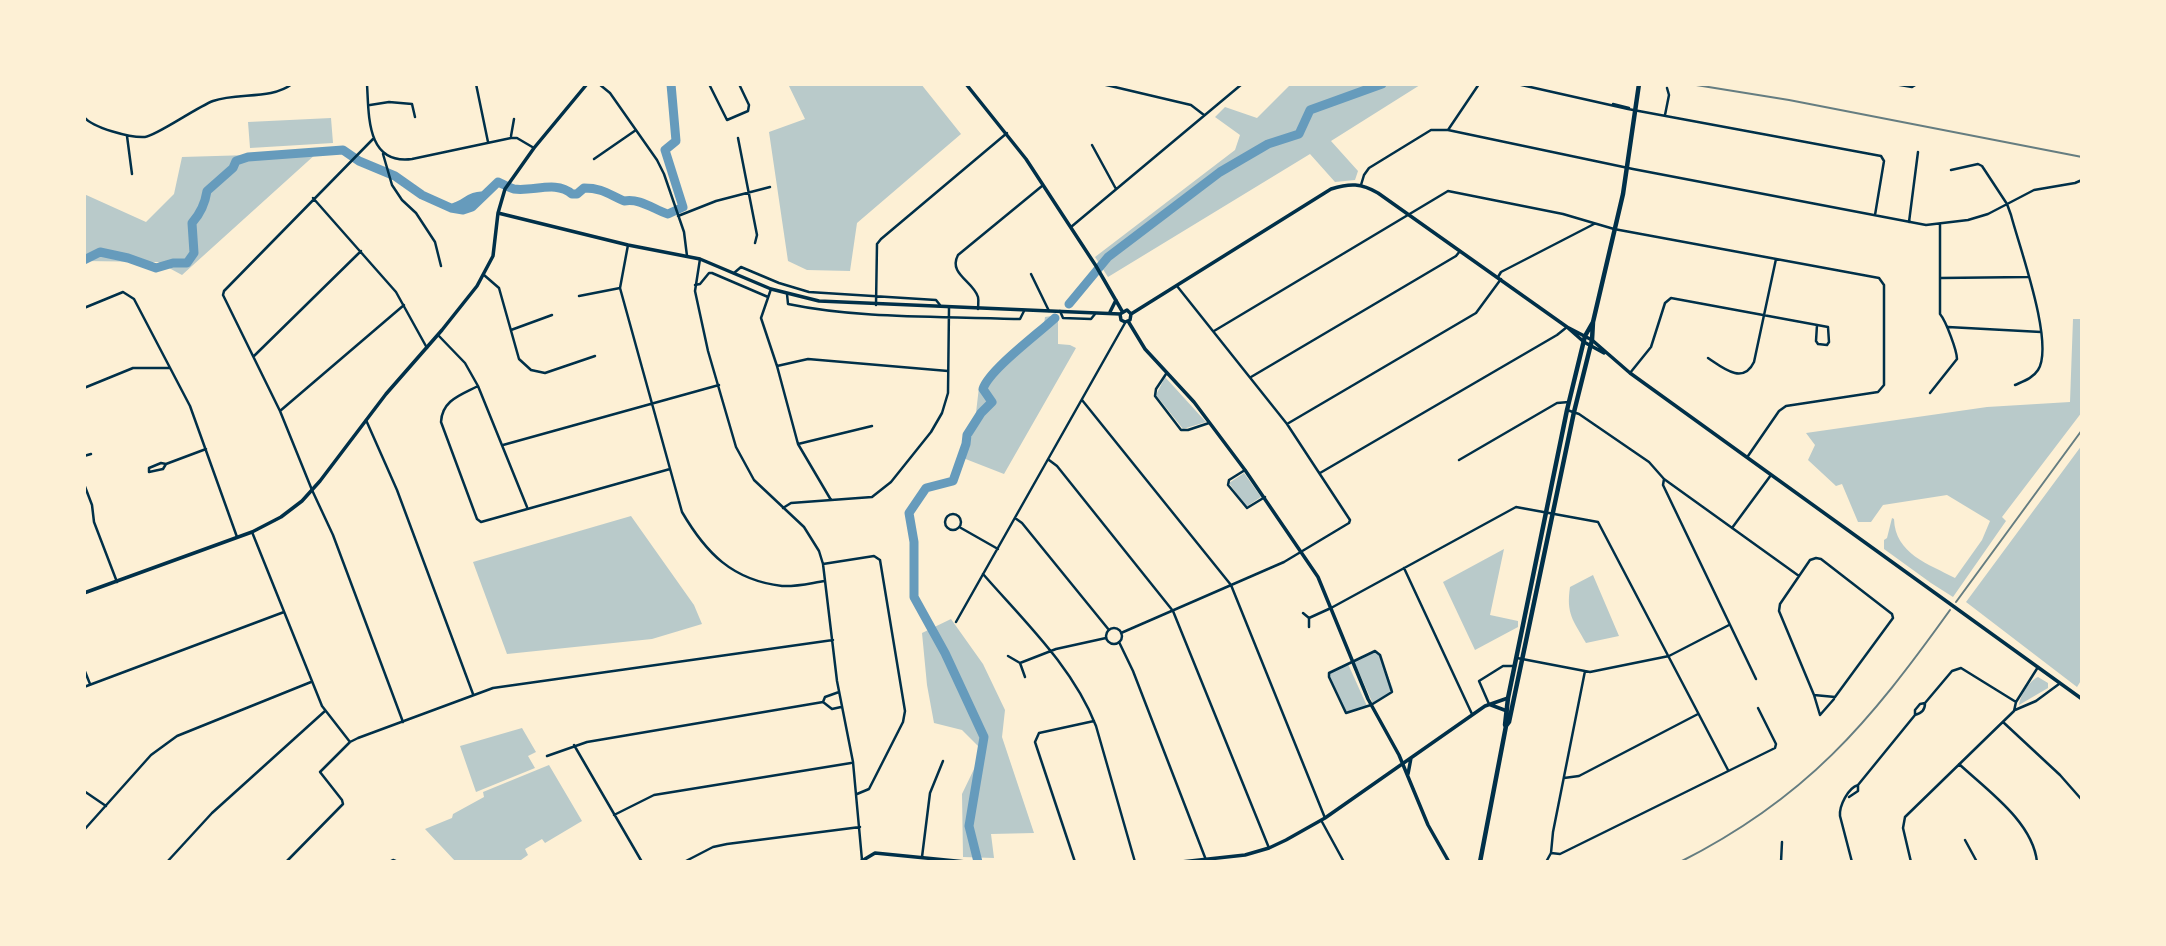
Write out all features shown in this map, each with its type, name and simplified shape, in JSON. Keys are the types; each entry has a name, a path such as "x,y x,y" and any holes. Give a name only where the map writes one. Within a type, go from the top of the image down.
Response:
{"main road":[{"path":"1508,713 1508,698 1515,666 1519,659 1553,514 1571,411 1569,402 1592,322 1623,194 1632,108 1639,84"},
{"path":"1481,861 1546,513 1590,346 1592,322"}],"street":[{"path":"84,117 102,128 145,137 214,101 276,91 292,84"},
{"path":"367,84 373,139 382,151 391,157 403,160 511,138 517,138 534,148"},
{"path":"476,84 489,143"},
{"path":"84,593 252,532 281,517 312,490 484,275 493,256 498,213 505,189 534,148 587,84"},
{"path":"599,84 610,93 664,174 684,232 687,256"},
{"path":"709,84 725,118 730,120 746,113 749,105 739,84"},
{"path":"966,84 977,101 1007,133 1071,227 1116,300 1121,320 1127,322 1145,349 1194,402 1265,497 1318,577 1371,705 1399,755 1428,825 1449,862"},
{"path":"1102,84 1191,104 1205,115"},
{"path":"1071,227 1242,84"},
{"path":"1448,130 1479,84"},
{"path":"1517,84 1881,156 1884,161 1875,215"},
{"path":"1894,84 1912,87 1916,84"},
{"path":"1665,115 1669,95 1667,88"},
{"path":"369,105 389,102 412,104 415,117"},
{"path":"511,138 514,119"},
{"path":"594,159 636,130"},
{"path":"1361,185 1369,168 1431,130 1448,130 1909,222 1940,225 1968,220 2034,190 2082,180"},
{"path":"876,305 877,244 1007,133"},
{"path":"127,135 132,174"},
{"path":"738,138 757,235 755,243"},
{"path":"373,139 313,198 223,295 280,411 312,490 334,535 403,722"},
{"path":"1092,145 1116,189"},
{"path":"382,151 392,185 402,200 416,213 435,242 441,266"},
{"path":"1909,222 1918,152"},
{"path":"1951,170 1978,164 1982,166 2007,204 2040,316 2041,332 2041,365 2037,373 2015,385"},
{"path":"956,622 1131,314 1331,189 1347,184 1361,185 1378,193 1585,339 1590,346 1604,353"},
{"path":"978,309 978,296 956,269 955,261 958,255 1043,185"},
{"path":"678,214 770,187"},
{"path":"1214,331 1448,191 1563,214 1614,229 1879,278 1884,285 1884,385 1878,392 1786,406 1779,411 1748,456"},
{"path":"313,198 396,292 427,348"},
{"path":"498,213 628,245 687,256 771,289 819,301 1024,311 1121,313 1127,310 1131,314"},
{"path":"1287,425 1476,313 1501,272 1594,224"},
{"path":"1930,393 1957,359 1948,327 1940,314 1940,225"},
{"path":"628,245 620,288 682,512 696,537 718,560 737,573 783,586 825,581"},
{"path":"254,356 361,251"},
{"path":"1251,377 1456,256 1460,251"},
{"path":"1708,358 1732,374 1742,374 1751,369 1776,259"},
{"path":"700,260 695,285 708,351 736,447 754,480 811,537 823,564 839,692 853,762 862,861 875,853 966,862"},
{"path":"734,273 741,267 808,292 936,300 941,308"},
{"path":"695,285 712,273 768,296"},
{"path":"1031,274 1049,311"},
{"path":"484,275 499,288 519,359 531,370 545,373 595,356"},
{"path":"1941,278 2028,277"},
{"path":"1121,633 1284,562 1350,520 1287,425 1177,286"},
{"path":"579,296 620,288"},
{"path":"771,289 761,318 778,366 798,444 831,500"},
{"path":"84,308 124,292 134,299 190,406 237,538"},
{"path":"787,294 788,303 814,309 1020,319 1024,311"},
{"path":"1630,373 1651,347 1665,303 1671,298 1828,327 1830,330 1827,345 1818,344 1816,341 1817,325"},
{"path":"1110,312 1116,300"},
{"path":"280,411 404,304"},
{"path":"783,508 791,503 872,497 891,482 931,432 942,413 948,393 949,308"},
{"path":"511,330 552,315"},
{"path":"1320,473 1567,327"},
{"path":"1948,327 2041,332"},
{"path":"1122,330 1133,329"},
{"path":"438,335 465,363 478,386 527,509"},
{"path":"1585,339 1591,340 1630,373 2082,699"},
{"path":"778,366 808,359 949,371"},
{"path":"84,388 132,368 170,368"},
{"path":"1167,374 1159,383 1155,396 1181,430 1209,423"},
{"path":"478,386 449,401 441,412 441,422 477,519 481,522 670,469"},
{"path":"503,445 719,386"},
{"path":"1082,400 1231,585 1323,819 1344,862"},
{"path":"1459,460 1556,403 1569,402"},
{"path":"1571,411 1649,462 1664,479 1798,576"},
{"path":"366,420 397,491 474,695"},
{"path":"798,444 873,426"},
{"path":"166,464 206,450"},
{"path":"84,456 91,454"},
{"path":"1049,460 1057,466 1173,611 1269,848"},
{"path":"1245,470 1228,480 1228,485 1247,508 1265,497"},
{"path":"1732,528 1772,474"},
{"path":"1664,479 1663,485 1755,679"},
{"path":"84,484 92,505 94,522 117,582"},
{"path":"1309,618 1516,507 1601,525 1728,770"},
{"path":"948,516 959,516 959,527 954,530 948,528 945,524 948,516"},
{"path":"1015,518 1022,523 1109,630"},
{"path":"959,527 998,549"},
{"path":"252,532 325,711 350,741"},
{"path":"823,564 874,556 880,560 905,711 903,722 869,789 857,794"},
{"path":"1821,559 1892,614 1893,618 1820,715 1814,695 1780,611 1780,604 1810,560 1821,559"},
{"path":"1404,568 1472,715"},
{"path":"983,575 1051,651 1094,721 1135,862"},
{"path":"84,687 284,612"},
{"path":"1303,612 1309,618 1309,627"},
{"path":"1519,659 1585,671 1669,656 1729,625"},
{"path":"1109,630 1116,628 1121,633"},
{"path":"1106,638 1109,630"},
{"path":"1121,633 1119,642 1133,671 1206,860"},
{"path":"1020,663 1051,651 1106,638"},
{"path":"1106,638 1112,643 1119,642"},
{"path":"286,862 344,804 320,772 350,741 492,688 833,640"},
{"path":"1374,652 1380,655 1392,692 1371,705 1346,713 1329,677 1331,671 1374,652"},
{"path":"1009,656 1020,663 1025,677"},
{"path":"1508,713 1489,704 1479,681 1503,666 1515,666"},
{"path":"2014,710 2016,702 2038,667"},
{"path":"1852,862 1840,816 1842,805 1858,791 1858,785 1956,668 1961,668 2016,702"},
{"path":"84,669 90,684"},
{"path":"1546,862 1551,853 1585,671"},
{"path":"84,830 152,755 177,736 312,682"},
{"path":"1911,862 1903,828 1905,817 2014,710 2036,701 2059,684"},
{"path":"823,702 825,697 839,692"},
{"path":"1814,695 1835,697"},
{"path":"1181,862 1245,855 1269,848 1323,819 1489,704 1508,698"},
{"path":"547,757 574,745 823,702 832,709 842,707"},
{"path":"1551,853 1560,854 1775,748 1776,744 1758,708"},
{"path":"167,862 212,813 325,711"},
{"path":"1564,778 1580,776 1698,714"},
{"path":"1075,862 1035,742 1039,733 1094,721"},
{"path":"2003,722 2060,775 2082,800"},
{"path":"574,745 642,862"},
{"path":"1399,755 1409,758"},
{"path":"1407,773 1409,758"},
{"path":"922,857 930,793 943,761"},
{"path":"614,815 654,794 853,762"},
{"path":"1959,764 2021,822 2034,846 2037,862"},
{"path":"1393,771 1407,773"},
{"path":"84,791 106,806"},
{"path":"684,862 698,853 727,844 860,827"},
{"path":"1965,840 1977,862"},
{"path":"1781,862 1782,842"},
{"path":"389,862 398,862"}],"shaded area":[{"path":"788,84 921,84 961,134 857,223 850,271 807,270 788,261 769,132 805,119"},
{"path":"1291,84 1420,85 1331,141 1358,171 1355,180 1335,182 1310,154 1108,277 1095,257 1235,150 1240,135 1215,117 1225,107 1257,118"},
{"path":"331,118 333,143 250,148 248,122"},
{"path":"317,153 182,275 158,262 84,261 84,194 146,222 174,194 182,157"},
{"path":"1058,315 1058,344 1076,348 1004,474 963,458 974,430 979,387 1043,331 1045,317"},
{"path":"2073,319 2082,319 2082,412 2002,517 2006,521 1953,597 1884,549 1884,540 1887,538 1892,518 1900,541 1907,549 1955,578 1982,540 1990,521 1947,495 1883,505 1871,522 1858,522 1842,484 1836,486 1808,460 1815,445 1806,433 1987,407 2070,402"},
{"path":"1165,377 1206,422 1183,429 1156,395"},
{"path":"2082,445 2082,679 2077,687 1966,602"},
{"path":"1244,473 1261,497 1246,507 1229,483"},
{"path":"631,516 694,605 702,624 652,639 507,654 473,562"},
{"path":"1504,549 1490,615 1518,621 1518,627 1475,650 1443,582"},
{"path":"1593,575 1619,636 1586,643 1574,622 1569,596 1570,587"},
{"path":"951,619 983,664 1005,710 1002,737 1034,833 991,834 994,858 963,857 962,794 975,767 979,747 962,730 934,723 927,685 922,633"},
{"path":"1375,651 1380,655 1393,689 1373,704 1354,661"},
{"path":"1348,664 1367,706 1346,713 1329,673"},
{"path":"2038,677 2048,683 2048,688 2019,705 2025,689"},
{"path":"522,728 536,752 528,756 535,768 476,792 460,746"},
{"path":"549,765 582,821 545,843 542,839 525,849 528,855 522,862 456,862 425,829 452,818 453,814 484,797 483,792"}],"waterway":[{"path":"84,260 100,252 156,268 173,263 187,263 194,253 192,223 202,208 207,191 233,168 236,161 248,157 343,150 359,161 395,176 422,195 451,208 463,210 472,207 498,182 514,189 552,187 572,194 577,194 584,188 596,189 624,201 641,202 668,214 683,207 665,150 676,141 671,84"},
{"path":"1069,304 1108,257 1220,172 1268,144 1299,134 1310,110 1382,84"},
{"path":"455,207 481,196"},
{"path":"978,862 969,826 984,737 945,653 914,597 914,542 909,513 926,488 953,481 967,435 981,413 992,402 983,389 987,381 1004,362 1055,318"}],"railway":[{"path":"1690,84 1789,100 2082,157"},
{"path":"1956,602 2082,430"},
{"path":"1680,862 1764,812 1800,784 1862,723 1950,610"}]}
